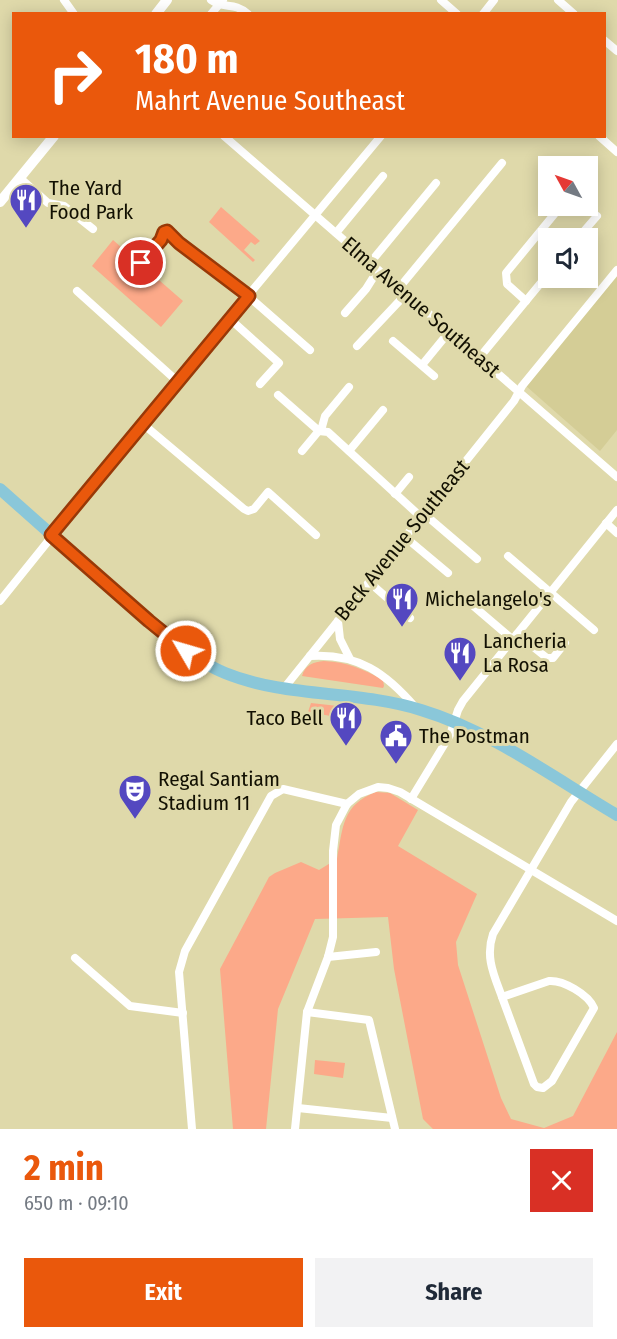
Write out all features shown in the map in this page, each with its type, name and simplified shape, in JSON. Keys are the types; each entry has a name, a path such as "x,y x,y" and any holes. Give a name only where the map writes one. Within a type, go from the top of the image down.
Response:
{"main road":[{"path":"158,12 167,0"},
{"path":"0,202 52,138"},
{"path":"0,489 160,631 200,661 239,678 377,700 417,709 454,722 506,748 617,815"}],"street":[{"path":"441,0 455,12"},
{"path":"485,12 494,0"},
{"path":"558,0 572,12"},
{"path":"217,2 236,5 245,12"},
{"name":"Elma Avenue Southeast","path":"226,138 617,477"},
{"path":"0,601 177,381 379,138"},
{"path":"601,138 617,152"},
{"path":"357,346 403,291 502,163"},
{"path":"336,233 383,176"},
{"path":"20,178 48,202 64,206 93,229"},
{"path":"370,263 436,183"},
{"path":"526,301 507,284 506,273 553,216"},
{"path":"587,228 597,216"},
{"path":"141,263 167,231 179,243 249,296 310,350"},
{"path":"345,313 366,289 378,270"},
{"name":"Beck Avenue Southeast","path":"285,687 519,393 522,386 617,270"},
{"path":"479,358 538,286"},
{"path":"77,291 177,381"},
{"path":"230,319 279,363 260,384"},
{"path":"422,365 449,332"},
{"path":"393,341 434,376"},
{"path":"302,451 319,430 325,416 349,387"},
{"path":"278,395 319,430 328,432 421,517 429,518 477,559"},
{"path":"349,451 383,410"},
{"path":"143,424 244,509 248,511 254,509 268,492 316,535"},
{"path":"395,494 409,477"},
{"path":"411,799 450,735 463,701 617,510"},
{"path":"606,523 617,533"},
{"path":"405,537 448,573"},
{"path":"508,556 594,630"},
{"path":"369,582 410,618"},
{"path":"464,598 547,658 553,658 565,643"},
{"path":"338,621 340,639 350,659"},
{"path":"310,656 350,659 394,683 417,709"},
{"path":"502,997 552,981 559,981 589,999 593,1004 593,1013 552,1081 543,1088 534,1084 502,997 489,959 490,943 493,934 578,792 617,744"},
{"path":"295,1129 307,1012 328,957 333,937 334,836 347,804 359,794 378,787 396,790 617,921"},
{"path":"192,1129 179,972 184,951 271,796 283,789 347,804"},
{"path":"328,957 376,952"},
{"path":"75,958 130,1006 183,1013"},
{"path":"307,1012 369,1020 395,1129"},
{"path":"298,1108 392,1118"}],"shaded area":[{"path":"221,207 260,241 255,245 251,242 244,250 255,260 253,262 209,222"},
{"path":"113,240 183,301 161,327 92,266"},
{"path":"617,274 617,430 600,451 526,386"},
{"path":"324,661 362,669 383,680 384,686 383,688 302,676 310,665"},
{"path":"311,703 347,707 346,715 342,718 308,712"},
{"path":"376,792 390,793 418,810 398,846 477,894 456,942 458,965 501,1098 511,1119 544,1128 573,1116 617,1032 617,1129 433,1129 423,1119 394,969 388,917 315,919 278,1009 266,1129 233,1129 220,969 269,877 301,862 319,870 337,859 343,827 350,810 356,803"},
{"path":"315,1060 345,1063 343,1078 314,1074"}],"place":[{"name":"The Yard Food Park","path":"26,229"},
{"name":"Michelangelo's","path":"402,628"},
{"name":"Lancheria La Rosa","path":"460,682"},
{"name":"Taco Bell","path":"346,747"},
{"name":"The Postman","path":"396,765"},
{"name":"Regal Santiam Stadium 11","path":"135,820"}],"route":[{"path":"141,263 161,240 164,232 169,231 179,243 249,296 51,535 186,651"}]}
